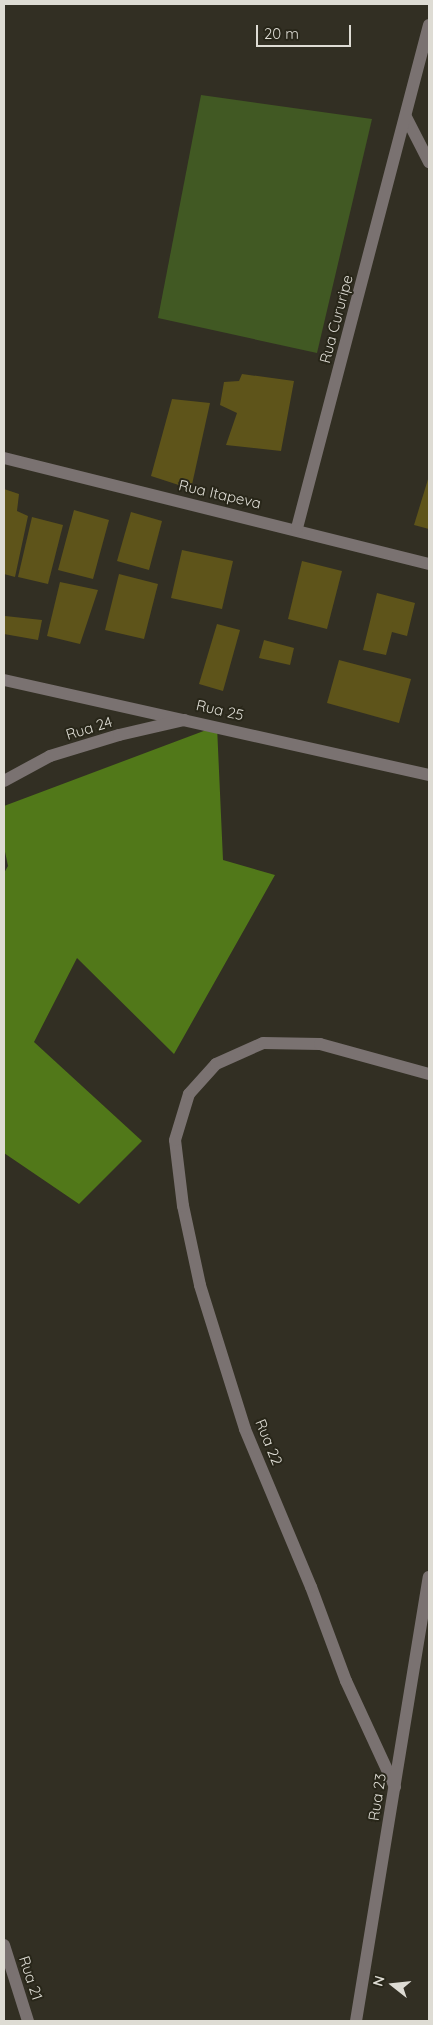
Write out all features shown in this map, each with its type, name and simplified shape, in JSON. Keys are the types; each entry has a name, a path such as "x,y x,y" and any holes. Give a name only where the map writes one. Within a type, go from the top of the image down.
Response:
{"street":[{"name":"Rua Cururipe","path":"296,528 429,25"},
{"path":"406,117 429,162"},
{"name":"Rua Itapeva","path":"4,458 296,528 429,564"},
{"name":"Rua 25","path":"4,680 189,719 429,775"},
{"name":"Rua 24","path":"4,781 50,756 119,735 189,719"},
{"name":"Rua 22","path":"396,1787 346,1681 311,1587 245,1429 200,1285 182,1206 175,1140 189,1094 216,1064 263,1043 320,1044 429,1074"},
{"name":"Rua 23","path":"356,2021 396,1787 429,1577"},
{"name":"Rua 21","path":"4,1945 28,2021"}],"green space":[{"path":"201,95 372,119 317,353 158,318"},
{"path":"217,726 223,860 275,875 174,1054 77,958 34,1042 142,1141 79,1204 4,1153 4,873 8,866 4,847 4,806"}],"building":[{"path":"242,374 294,381 281,451 226,445 237,413 220,405 224,382 239,381"},
{"path":"172,399 210,403 191,489 151,476"},
{"path":"429,476 429,529 414,525"},
{"path":"4,489 19,494 17,511 28,516 15,577 4,574"},
{"path":"74,510 109,520 93,579 58,570"},
{"path":"131,512 162,521 149,570 117,561"},
{"path":"32,517 63,525 48,584 18,577"},
{"path":"182,550 233,561 222,609 171,598"},
{"path":"302,561 342,571 327,629 288,619"},
{"path":"119,574 158,584 144,639 105,630"},
{"path":"60,582 98,590 80,644 47,636"},
{"path":"377,593 415,603 407,636 392,632 386,655 363,650"},
{"path":"5,616 42,620 38,640 4,634"},
{"path":"217,624 240,630 223,691 199,684"},
{"path":"264,640 294,648 290,665 259,658"},
{"path":"339,660 411,679 399,723 327,703"}]}
